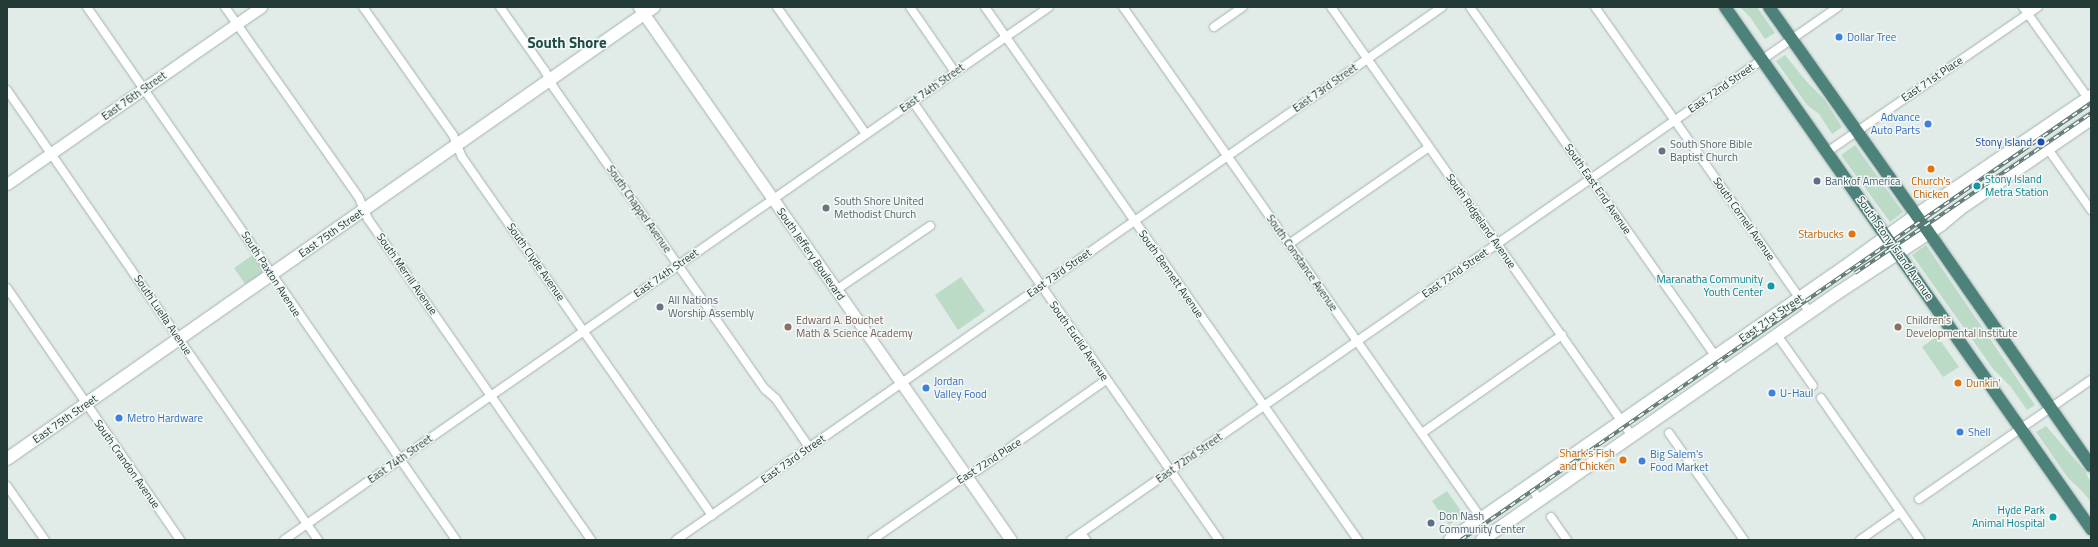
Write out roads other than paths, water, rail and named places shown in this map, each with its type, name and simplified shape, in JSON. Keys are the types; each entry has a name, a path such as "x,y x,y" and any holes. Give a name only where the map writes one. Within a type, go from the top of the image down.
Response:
{"highway":[{"name":"South Stony Island Avenue","path":"1725,7 2089,522"},
{"path":"1769,7 2091,466"}],"main road":[{"name":"East 75th Street","path":"7,459 550,80 641,11 654,7"},
{"name":"East 71st Street","path":"1450,540 1800,298 1916,215 2089,97"},
{"name":"East 71st Street","path":"1482,540 1810,312 1929,233 2091,119"}],"street":[{"name":"South Paxton Avenue","path":"87,7 273,273 298,315 456,540"},
{"name":"South Merrill Avenue","path":"225,7 359,198 368,219 592,540"},
{"name":"East 76th Street","path":"7,184 261,7"},
{"name":"South Clyde Avenue","path":"363,7 453,135 462,157 712,515"},
{"name":"South Chappel Avenue","path":"500,7 765,389 776,399 809,447"},
{"path":"777,7 866,134"},
{"path":"910,7 955,72"},
{"name":"South Bennett Avenue","path":"985,7 1358,540"},
{"name":"East 74th Street","path":"284,540 1049,7"},
{"name":"South Constance Avenue","path":"1123,7 1481,518"},
{"path":"1214,27 1243,7"},
{"name":"South Ridgeland Avenue","path":"1330,7 1632,436"},
{"name":"East 73rd Street","path":"676,540 1442,7"},
{"name":"South East End Avenue","path":"1470,7 1726,371"},
{"name":"South Cornell Avenue","path":"1594,7 1810,312"},
{"name":"East 72nd Street","path":"1071,540 1084,536 1170,471 1838,7"},
{"name":"East 71st Place","path":"1827,152 2025,10 2038,7"},
{"path":"2025,10 2089,97"},
{"name":"South Jeffery Boulevard","path":"641,11 1011,540"},
{"name":"South Luella Avenue","path":"7,90 180,338 318,540"},
{"name":"South Euclid Avenue","path":"913,102 1218,540"},
{"path":"1289,244 1429,147"},
{"path":"2048,149 2091,210"},
{"path":"836,290 930,226"},
{"name":"South Crandon Avenue","path":"7,288 180,540"},
{"path":"1777,335 1813,386"},
{"path":"1422,433 1562,336"},
{"name":"East 72nd Place","path":"872,540 967,477 1106,380"},
{"path":"1919,499 2091,380"},
{"path":"1821,398 1920,540"},
{"path":"1669,433 1744,540"},
{"path":"1529,485 1540,500"},
{"path":"7,486 45,540"},
{"path":"1860,540 1900,512"},
{"path":"1551,517 1567,540"}],"railway":[{"path":"1461,540 2091,103"},
{"path":"1855,273 2091,113"}],"place":[{"name":"Dollar Tree","path":"1839,37"},
{"name":"Advance Auto Parts","path":"1928,124"},
{"name":"Stony Island","path":"2041,142"},
{"name":"South Shore Bible Baptist Church","path":"1662,151"},
{"name":"Church's Chicken","path":"1931,169"},
{"name":"Bank of America","path":"1817,181"},
{"name":"Stony Island Metra Station","path":"1977,186"},
{"name":"South Shore United Methodist Church","path":"826,208"},
{"name":"Starbucks","path":"1852,234"},
{"name":"Maranatha Community Youth Center","path":"1771,286"},
{"name":"All Nations Worship Assembly","path":"660,307"},
{"name":"Edward A. Bouchet Math & Science Academy","path":"788,327"},
{"name":"Children's Developmental Institute","path":"1898,327"},
{"name":"Dunkin'","path":"1958,383"},
{"name":"Jordan Valley Food","path":"926,388"},
{"name":"U-Haul","path":"1772,393"},
{"name":"Metro Hardware","path":"119,418"},
{"name":"Shell","path":"1960,432"},
{"name":"Shark's Fish and Chicken","path":"1623,460"},
{"name":"Big Salem's Food Market","path":"1642,461"},
{"name":"Hyde Park Animal Hospital","path":"2053,517"},
{"name":"Don Nash Community Center","path":"1431,523"}],"district":[{"name":"South Shore","path":"567,43"}]}
